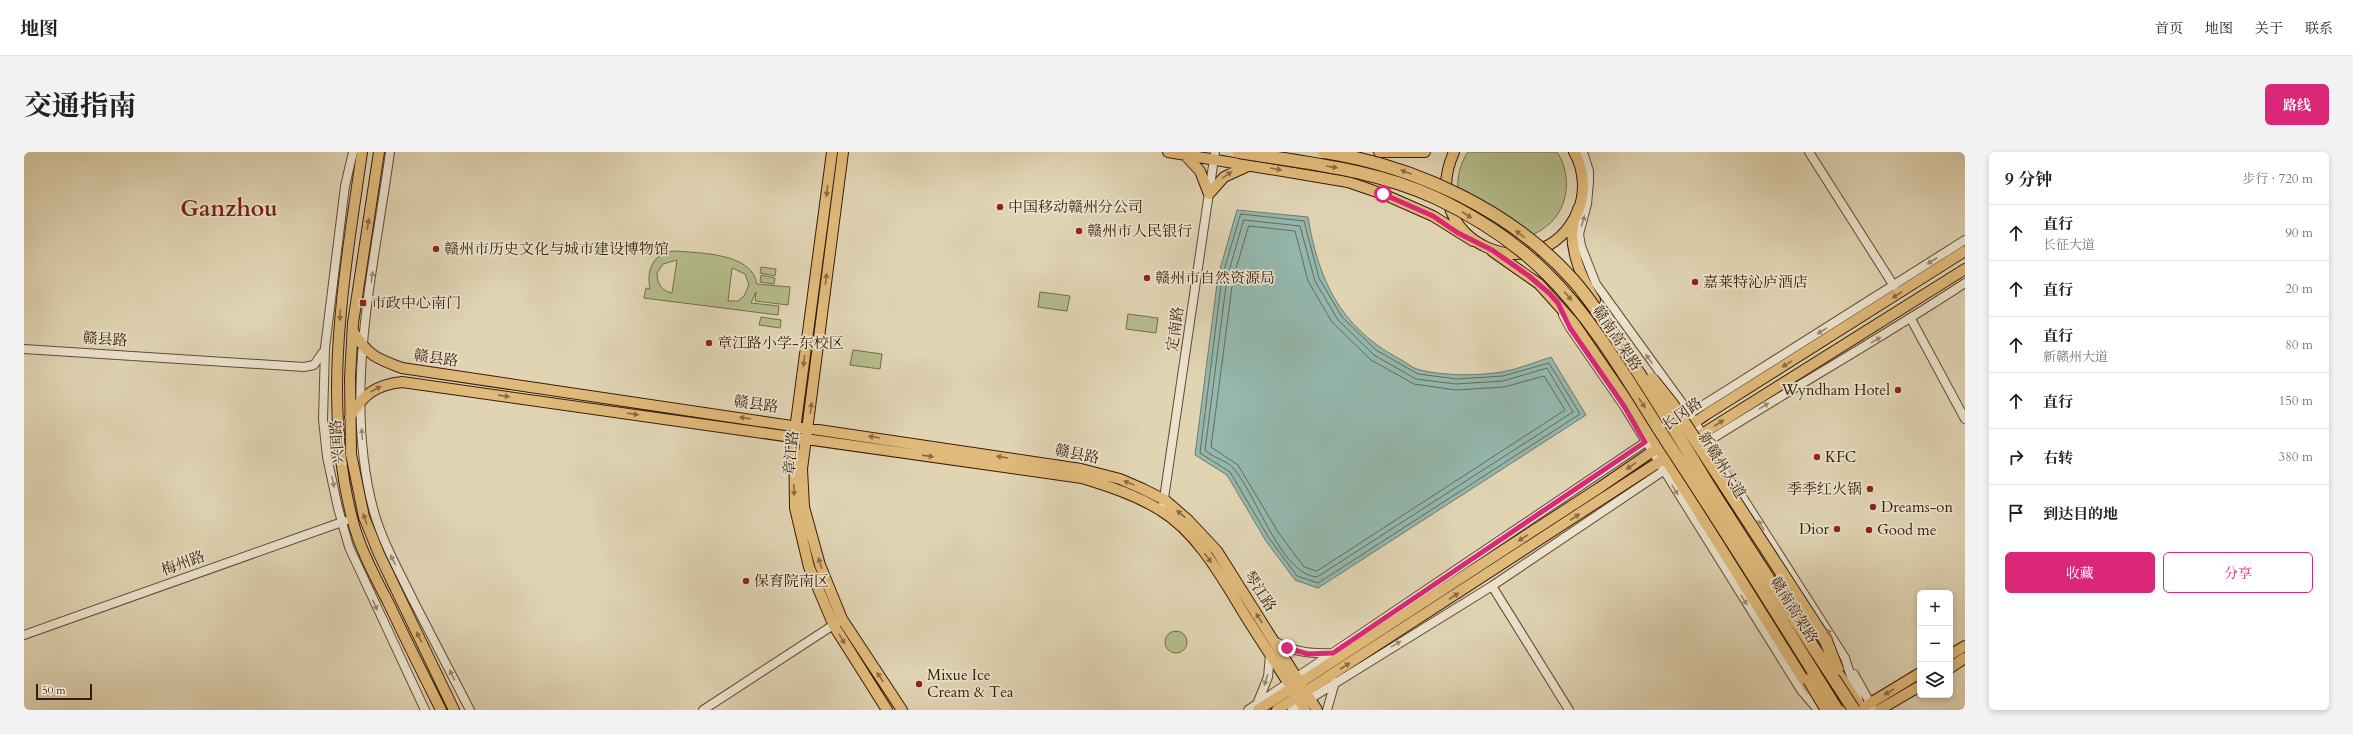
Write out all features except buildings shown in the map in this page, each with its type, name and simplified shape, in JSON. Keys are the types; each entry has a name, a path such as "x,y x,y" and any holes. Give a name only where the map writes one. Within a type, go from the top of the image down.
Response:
{"highway":[{"name":"赣南高架路","path":"1239,152 1347,169 1374,176 1435,198 1473,218 1529,257 1570,299 1589,324 1652,436 1721,525 1837,710"},
{"name":"赣南高架路","path":"1324,152 1354,157 1397,169 1456,193 1484,209 1554,260 1595,308 1658,400 1706,481 1863,709"},
{"path":"1595,308 1672,404 1826,641 1838,670"},
{"path":"1652,436 1827,710"}],"main road":[{"name":"兴国路","path":"362,152 341,303 338,343 339,454 352,519 366,558 441,710"},
{"name":"兴国路","path":"379,152 353,331 350,378 351,454 364,517 379,554 454,710"},
{"name":"章江路","path":"832,152 794,437 795,508 800,537 809,567 834,626 887,710"},
{"name":"章江路","path":"843,152 829,249 802,469 804,507 820,565 842,619 902,710"},
{"path":"1168,152 1185,155 1215,156 1252,165 1348,182 1383,194 1433,216 1492,250 1529,276 1558,303 1574,323 1652,436 1655,450 1664,465 1823,710"},
{"path":"1379,152 1425,152"},
{"path":"1454,152 1446,174 1447,200 1456,223 1474,241"},
{"path":"1492,250 1518,254 1545,247 1566,230 1579,206 1583,180 1577,153"},
{"path":"1185,155 1200,171 1209,194"},
{"path":"1209,194 1218,182 1230,173 1252,165"},
{"name":"新赣州大道","path":"1579,206 1573,224 1573,236 1577,260 1585,283 1677,421 1863,709"},
{"name":"长冈路","path":"1277,710 1300,692 1695,422 1965,251"},
{"name":"长冈路","path":"1257,707 1300,692 1664,465 1965,269"},
{"name":"赣县路","path":"353,331 362,347 380,360 402,368 796,425 1081,469 1120,479 1165,500"},
{"name":"赣县路","path":"350,417 359,401 375,389 389,384 402,382 1082,478 1115,488 1161,510"},
{"name":"琴江路","path":"1165,500 1188,520 1217,551 1274,641 1300,692"},
{"name":"琴江路","path":"1161,510 1180,526 1208,556 1270,655 1300,692 1317,710"},
{"path":"1953,653 1965,646"},
{"path":"1953,666 1965,658"},
{"path":"1863,709 1917,675"},
{"path":"1879,710 1917,688"}],"street":[{"path":"353,152 345,186 325,348 323,419 328,457 342,522 363,580 425,710"},
{"path":"390,152 362,347 359,401 363,451 374,511 389,551 470,710"},
{"path":"1809,152 1894,286"},
{"path":"1577,153 1589,170 1587,204 1580,234 1584,259 1604,297 1695,422 1845,658 1863,709"},
{"name":"定南路","path":"1161,510 1165,500 1215,156"},
{"path":"1292,710 1300,692 1333,653 1652,436 1894,286 1965,240"},
{"path":"1705,438 1911,319 1965,283"},
{"path":"1911,319 1965,419"},
{"name":"赣县路","path":"24,348 304,367"},
{"path":"304,367 314,365 321,358 325,348"},
{"path":"304,367 316,374 323,385"},
{"path":"1300,692 1335,682 1492,586 1664,465 1814,710"},
{"name":"梅州路","path":"24,635 352,519"},
{"path":"1492,586 1569,710"},
{"path":"703,710 834,626 842,619"},
{"path":"1274,641 1287,648 1308,654 1333,653"},
{"path":"1248,710 1257,707 1268,677 1270,655"},
{"path":"1327,710 1335,682"},
{"path":"1801,690 1818,710"}],"green space":[{"path":"1468,152 1557,152 1563,163 1566,174 1566,186 1565,197 1555,218 1547,226 1536,233 1523,237 1512,238 1501,235 1469,212 1461,201 1458,187 1459,172"},
{"path":"674,251 711,254 736,260 746,266 753,274 757,284 790,287 788,305 755,301 756,292 751,303 779,306 778,315 644,298 646,288 650,289 650,269 656,259 667,252","holes":["677,260 672,293 663,289 658,280 657,273 663,264","732,268 745,274 749,285 744,296 738,301 728,301"]},
{"path":"761,267 776,269 775,276 760,273"},
{"path":"761,275 775,278 774,284 760,282"},
{"path":"1040,292 1070,296 1067,311 1038,307"},
{"path":"1128,314 1158,318 1156,333 1126,329"},
{"path":"761,317 781,320 780,328 759,325"},
{"path":"853,350 882,354 880,369 850,365"},
{"path":"1176,631 1184,634 1187,642 1184,650 1176,653 1168,650 1165,642 1168,634"}],"water":[{"path":"1237,210 1308,217 1312,240 1325,280 1335,299 1346,315 1360,331 1377,345 1411,366 1430,372 1461,375 1482,374 1508,371 1551,357 1586,415 1318,588 1295,580 1266,541 1227,475 1195,455 1218,276"}],"place":[{"name":"中国移动赣州分公司","path":"1000,207"},
{"name":"赣州市人民银行","path":"1079,231"},
{"name":"赣州市历史文化与城市建设博物馆","path":"436,249"},
{"name":"赣州市自然资源局","path":"1147,278"},
{"name":"嘉莱特沁庐酒店","path":"1695,282"},
{"name":"市政中心南门","path":"363,303"},
{"name":"章江路小学-东校区","path":"709,343"},
{"name":"Wyndham Hotel","path":"1898,390"},
{"name":"KFC","path":"1817,457"},
{"name":"季季红火锅","path":"1870,489"},
{"name":"Dreams-on","path":"1873,507"},
{"name":"Dior","path":"1837,529"},
{"name":"Good me","path":"1869,530"},
{"name":"保育院南区","path":"746,581"},
{"name":"Mixue Ice Cream & Tea","path":"919,684"}],"district":[{"name":"Ganzhou","path":"229,208"}],"route":[{"path":"1287,648 1308,654 1333,653 1645,442 1624,406 1570,328 1558,303 1549,293 1529,276 1509,264 1492,250 1458,233 1433,216 1383,194"}]}
